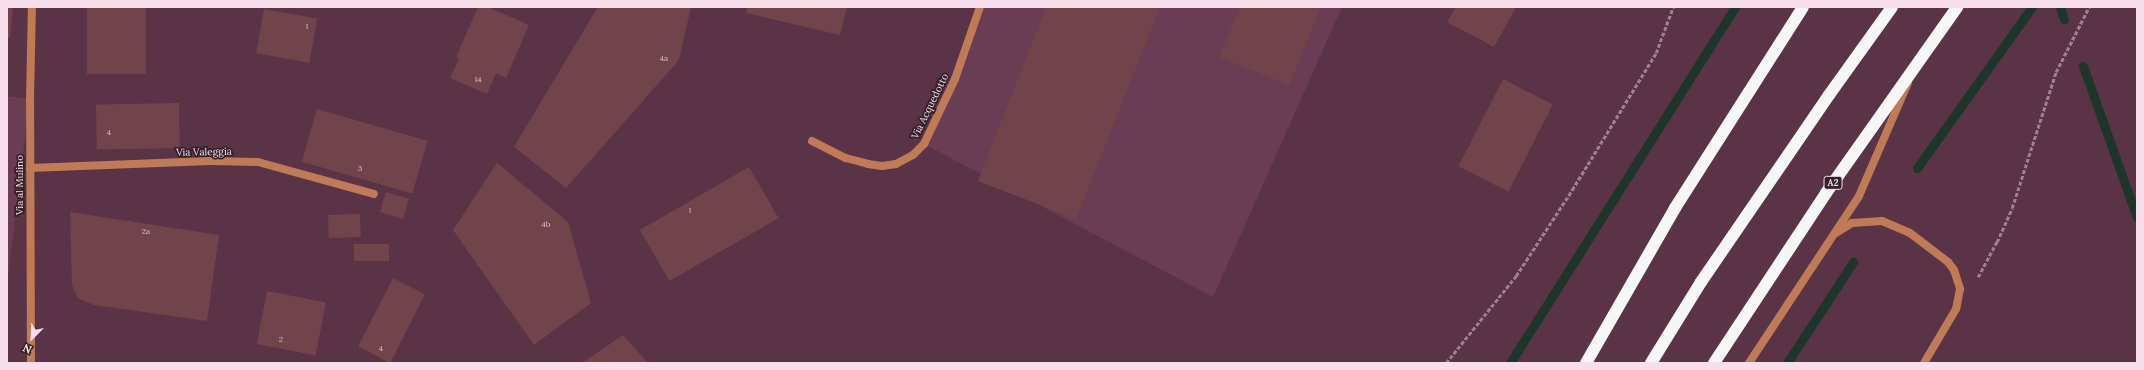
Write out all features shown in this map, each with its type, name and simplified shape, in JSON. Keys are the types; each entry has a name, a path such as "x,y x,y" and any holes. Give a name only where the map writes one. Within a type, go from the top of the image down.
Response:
{"highway":[{"path":"1586,363 1675,208 1803,7"},
{"path":"1651,363 1715,263 1829,95 1892,7"},
{"name":"A2","path":"1714,363 1821,200 1957,7"}],"street":[{"name":"Via al Mulino","path":"31,363 30,168 32,7"},
{"name":"Via Acquedotto","path":"812,141 846,158 882,166 896,164 913,155 924,144 955,79 980,7"},
{"path":"1749,363 1825,244 1859,196 1918,62"},
{"name":"Via Valeggia","path":"30,168 210,160 258,162 374,194"},
{"path":"1825,244 1840,230 1852,223 1882,221 1910,233 1948,262 1958,279 1960,289 1952,320 1924,363"}],"path":[{"path":"1446,363 1516,276 1572,190 1656,53 1673,7"},
{"path":"1960,289 1974,283 1997,242 2012,208 2049,92 2089,7"}],"shaded area":[{"path":"980,7 1342,7 1213,297 924,144"},
{"path":"7,96 30,99 7,285"}],"building":[{"path":"7,7 13,7 10,38 7,38"},
{"path":"87,7 146,7 146,74 87,74"},
{"path":"478,7 488,7 529,25 506,78 496,73 487,94 450,78 459,59 456,57"},
{"path":"598,7 691,7 679,60 566,188 514,147"},
{"path":"747,7 847,7 840,35 746,13"},
{"path":"1046,7 1160,7 1076,219 978,181"},
{"path":"1240,7 1321,7 1289,85 1219,57"},
{"path":"1456,7 1516,7 1494,47 1447,22"},
{"path":"264,9 317,18 309,63 256,53"},
{"path":"1503,79 1553,104 1508,192 1459,166"},
{"path":"179,103 180,148 97,149 96,104"},
{"path":"317,109 428,141 412,194 302,162"},
{"path":"497,163 568,222 591,303 534,345 453,230"},
{"path":"749,167 778,218 669,281 640,230"},
{"path":"386,192 409,199 403,219 380,212"},
{"path":"70,212 219,235 207,321 94,305 78,298 72,285"},
{"path":"360,214 361,237 329,238 328,215"},
{"path":"354,244 389,244 389,261 354,261"},
{"path":"393,278 425,294 390,363 358,347"},
{"path":"267,291 326,302 316,355 257,344"},
{"path":"623,335 648,363 582,363"}],"waterway":[{"path":"1510,363 1735,7"},
{"path":"1917,168 2032,7"},
{"path":"2060,7 2064,19"},
{"path":"2083,66 2137,218"},
{"path":"1787,363 1853,262"}]}
